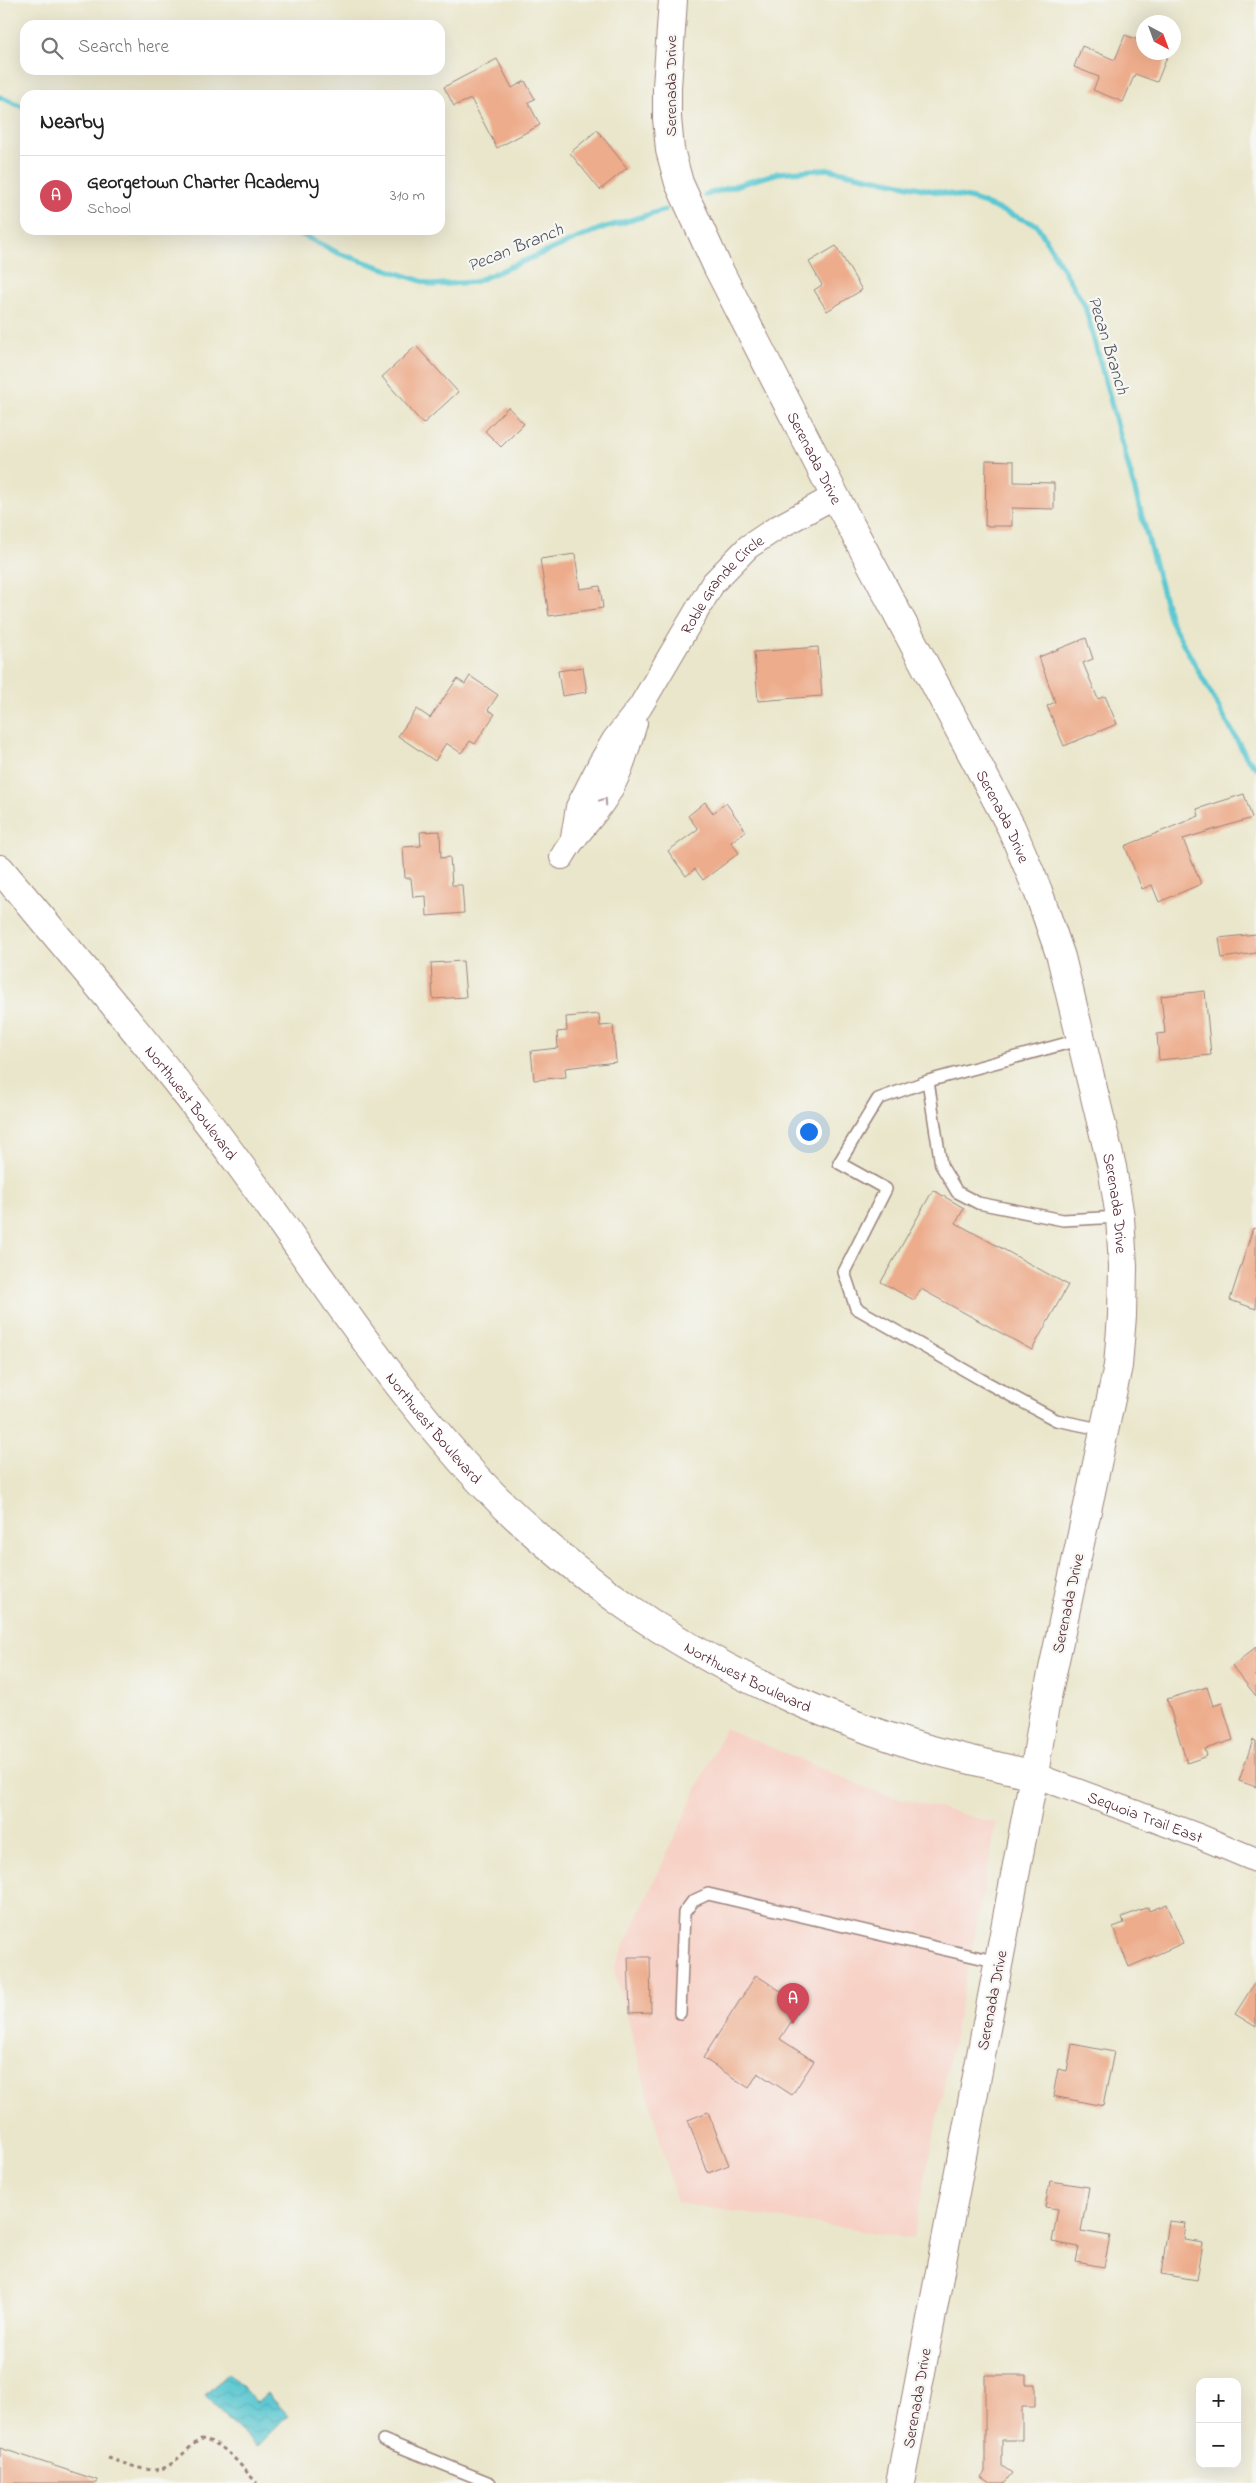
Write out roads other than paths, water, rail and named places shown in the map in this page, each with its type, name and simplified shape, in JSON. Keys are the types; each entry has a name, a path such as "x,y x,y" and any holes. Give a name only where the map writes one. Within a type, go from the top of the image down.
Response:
{"street":[{"name":"Serenada Drive","path":"673,0 668,68 667,118 670,150 679,183 717,266 835,496 1010,827 1038,891 1061,956 1082,1039 1112,1167 1120,1217 1123,1266 1118,1366 1044,1711 1034,1775 900,2483"},
{"name":"Roble Grande Circle","path":"567,848 592,817 617,778 640,707 704,597 735,558 775,528 835,496"},
{"name":"Northwest Boulevard","path":"0,869 155,1054 240,1166 397,1382 444,1442 497,1498 551,1548 622,1603 675,1638 741,1675 797,1702 911,1744 1034,1775"},
{"name":"Sequoia Trail East","path":"1034,1775 1201,1837 1256,1860"}],"lane":[{"path":"1082,1039 928,1080 878,1099 839,1163 886,1189 844,1272 856,1308 1056,1420 1105,1430"},
{"path":"928,1080 941,1165 957,1192 978,1204 1063,1220 1120,1217"},
{"path":"680,2013 684,1913 693,1901 708,1894 998,1962"},
{"path":"383,2440 490,2483"}],"water":[{"path":"228,2373 257,2402 267,2393 288,2415 256,2447 205,2395"}],"waterway":[{"name":"Pecan Branch","path":"0,97 20,106"},
{"name":"Pecan Branch","path":"705,195 778,173 827,169 973,199 1037,225 1085,306 1170,620 1247,758 1256,767"},
{"name":"Pecan Branch","path":"303,235 338,253 433,285 474,282 600,229 665,210"}],"place":[{"name":"Georgetown Charter Academy","path":"793,2024"}]}
